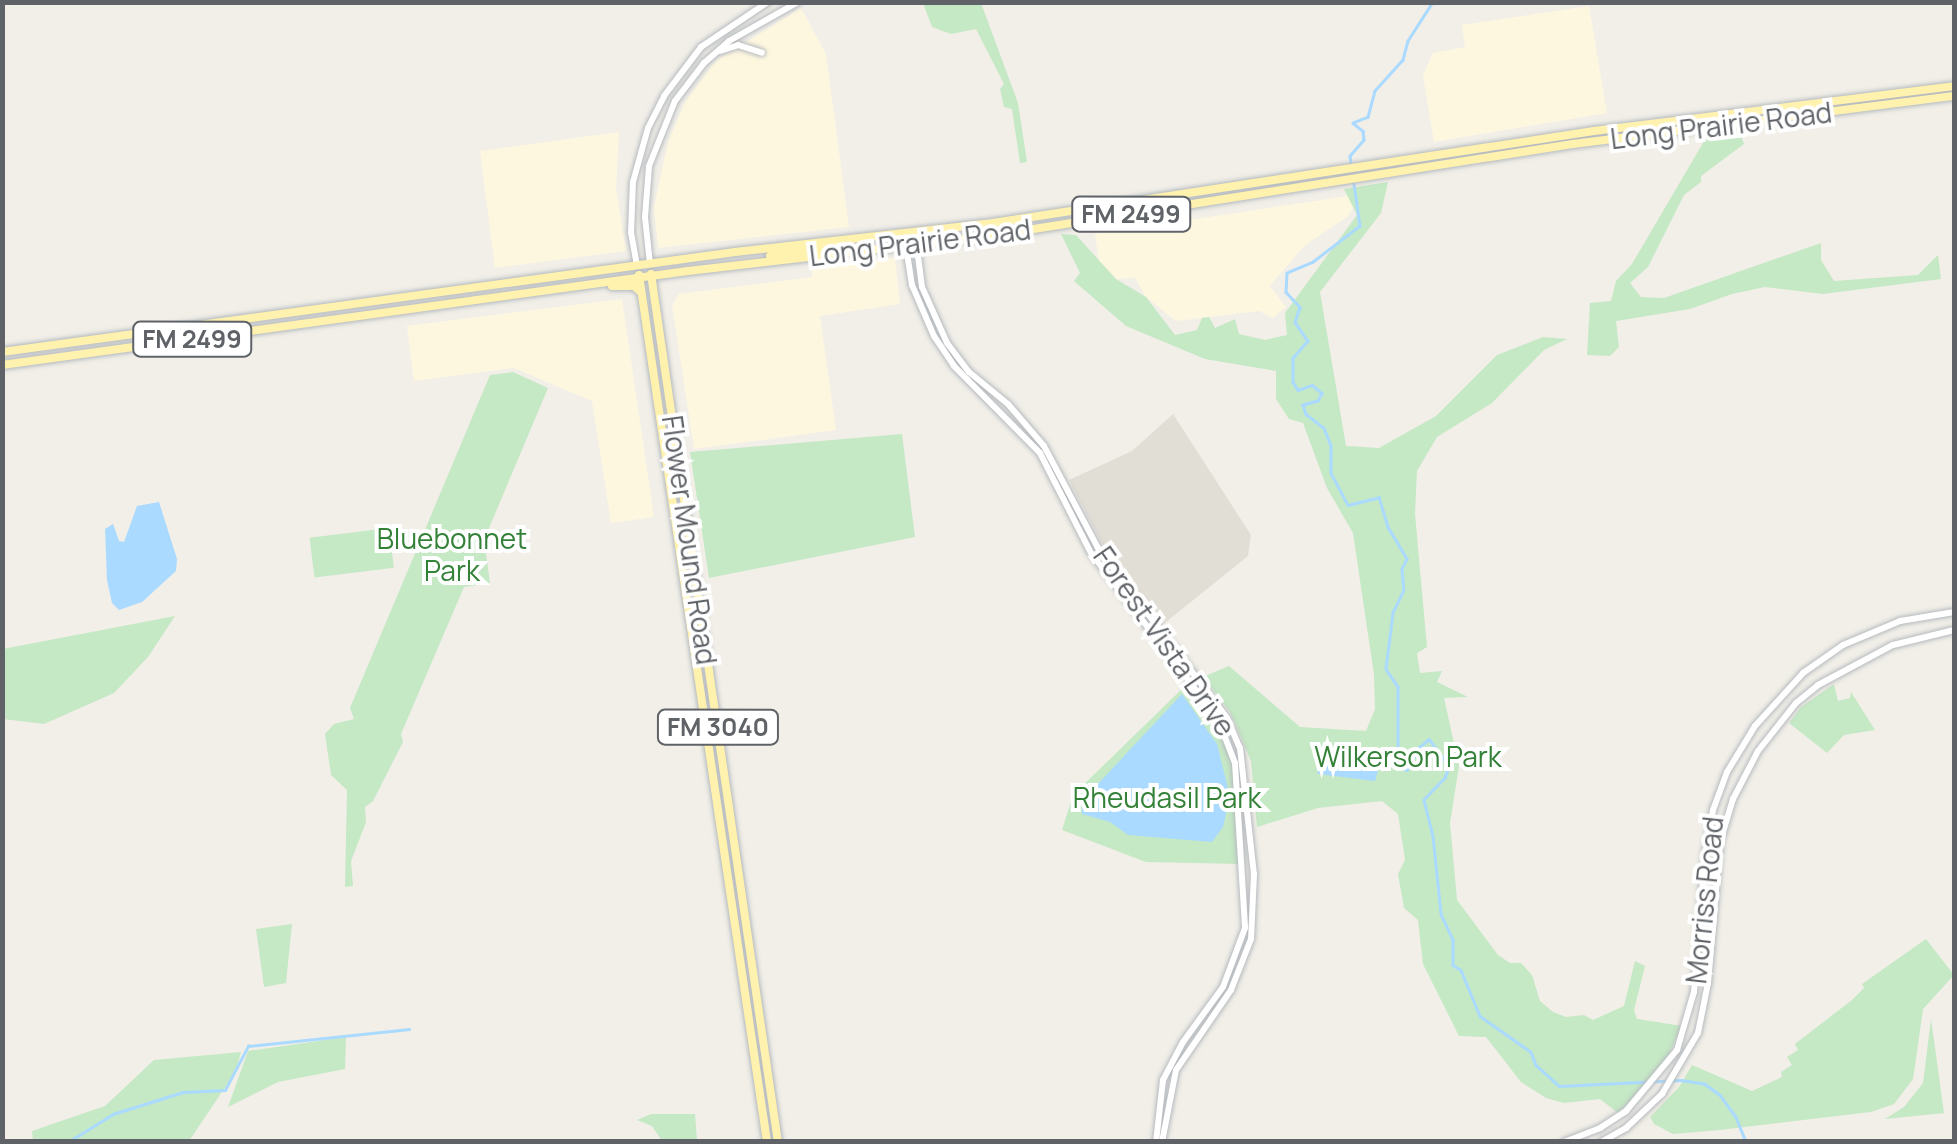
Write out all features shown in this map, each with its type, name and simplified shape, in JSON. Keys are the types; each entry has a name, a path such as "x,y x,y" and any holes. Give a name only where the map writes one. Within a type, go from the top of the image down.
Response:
{"main road":[{"name":"Flower Mound Road","path":"767,1142 632,233 633,182 648,128 664,96 701,47 768,2"},
{"name":"Flower Mound Road","path":"778,1142 645,216 649,166 675,101 714,54 798,2"},
{"path":"714,54 738,45 762,53"},
{"name":"Long Prairie Road","path":"2,352 650,264 915,233 1594,130 1954,86"},
{"path":"664,96 675,101"},
{"name":"Long Prairie Road","path":"2,365 652,276 911,245 1608,139 1954,96"},
{"name":"Forest Vista Drive","path":"911,245 915,233"},
{"name":"Forest Vista Drive","path":"904,234 911,245 920,308 957,364 1008,404 1044,446 1130,601 1223,729 1238,778 1245,928 1223,988 1170,1066 1160,1097 1159,1142"},
{"path":"801,257 807,251 839,246 844,240"},
{"path":"747,264 798,252 804,244"},
{"path":"510,296 534,280"},
{"path":"480,300 508,284"},
{"path":"598,284 634,286 643,296"},
{"path":"661,426 674,424"},
{"name":"Morriss Road","path":"1564,1142 1600,1128 1642,1096 1677,1050 1690,1012 1710,823 1739,750 1775,700 1829,654 1900,621 1954,612"},
{"name":"Morriss Road","path":"1601,1142 1626,1128 1662,1094 1698,1033 1706,1002 1720,842 1733,798 1758,752 1796,703 1818,686 1892,645 1954,630"}],"shaded area":[{"path":"1589,6 1607,113 1434,142 1423,75 1433,53 1465,47 1462,25"},
{"path":"801,8 826,54 849,227 658,248 654,207 668,142 685,102 716,61"},
{"path":"619,132 616,188 626,251 495,268 480,151"},
{"path":"1348,196 1354,207 1347,217 1304,246 1270,286 1286,307 1273,318 1259,311 1176,321 1146,297 1135,278 1116,279 1099,261 1095,234"},
{"path":"895,258 900,304 820,316 836,430 694,449 672,305 679,294 812,277 812,267"},
{"path":"622,299 654,517 611,523 592,401 514,368 414,381 407,326"},
{"path":"1173,414 1251,535 1248,556 1161,626 1109,557 1069,480 1132,451"}],"green space":[{"path":"923,3 981,3 1018,103 1027,162 1020,163 1012,109 1004,107 1000,89 1004,84 976,29 951,34 932,27"},
{"path":"1745,128 1741,136 1744,144 1701,176 1701,182 1684,195 1648,267 1630,283 1641,297 1664,298 1821,243 1821,260 1834,281 1918,275 1938,255 1941,279 1823,294 1765,287 1732,294 1690,309 1616,321 1619,347 1610,356 1587,355 1590,303 1611,301 1616,281 1632,264 1710,131"},
{"name":"Wilkerson Park","path":"1388,182 1381,213 1320,292 1346,446 1379,448 1436,416 1497,355 1543,337 1567,339 1544,350 1492,403 1437,437 1417,471 1415,514 1427,647 1417,653 1420,673 1442,671 1437,682 1468,697 1444,698 1459,766 1450,823 1457,900 1498,955 1510,963 1521,963 1532,975 1540,1001 1553,1012 1566,1017 1584,1015 1593,1020 1624,1006 1635,961 1645,966 1634,1010 1637,1019 1682,1026 1663,1067 1618,1113 1600,1099 1564,1103 1546,1098 1521,1082 1486,1037 1459,1036 1423,964 1418,920 1404,908 1398,874 1405,860 1398,814 1382,801 1318,808 1257,827 1251,761 1230,712 1203,677 1229,666 1300,727 1366,731 1375,709 1374,675 1353,533 1327,488 1303,423 1289,419 1276,399 1276,371 1205,359 1126,326 1074,281 1080,273 1061,234 1076,235 1116,279 1146,297 1175,335 1197,330 1202,318 1209,317 1215,328 1235,319 1239,334 1265,340 1287,335 1285,313 1357,215 1344,189"},
{"name":"Bluebonnet Park","path":"513,372 548,388 484,540 490,583 464,587 401,734 403,742 373,801 365,807 366,822 351,861 353,886 345,887 347,790 331,775 325,734 334,724 354,719 350,708 490,375"},
{"path":"902,434 915,537 709,578 690,452"},
{"path":"389,528 394,568 314,577 310,538"},
{"path":"175,616 148,657 114,693 44,724 3,719 3,649"},
{"path":"1834,684 1838,701 1850,698 1851,692 1875,730 1844,735 1827,753 1789,723 1801,707"},
{"name":"Rheudasil Park","path":"1186,685 1218,729 1234,768 1241,864 1146,862 1062,830 1073,795"},
{"path":"292,924 286,983 264,987 256,929"},
{"path":"1926,939 1954,975 1923,1009 1913,1079 1894,1104 1871,1112 1673,1134 1654,1124 1650,1117 1679,1087 1692,1065 1752,1091 1782,1077 1781,1072 1792,1065 1787,1057 1798,1050 1795,1044 1852,1000 1864,988 1862,984"},
{"path":"1931,1019 1944,1113 1885,1119 1904,1107 1923,1083"},
{"path":"346,1037 345,1069 278,1082 228,1107 248,1051"},
{"path":"241,1052 236,1071 189,1141 33,1141 32,1131 105,1106 154,1060"},
{"path":"651,1114 695,1114 697,1141 662,1141 652,1126 637,1120"}],"water":[{"path":"159,502 177,559 176,571 142,602 119,610 112,603 107,580 105,529 113,524 119,541 124,542 137,506"},
{"name":"Rheudasil Park","path":"1182,694 1217,744 1230,796 1223,827 1212,842 1128,835 1110,822 1082,814 1082,801"},
{"path":"1363,757 1379,767 1375,781 1318,774 1317,765"}],"waterway":[{"path":"1433,2 1408,41 1403,60 1375,91 1368,117 1353,123 1363,131 1364,140 1350,156 1360,226 1313,262 1287,273 1286,292 1300,307 1295,322 1308,341 1293,358 1293,382 1298,390 1312,385 1322,393 1318,401 1303,405 1306,414 1324,428 1331,445 1331,473 1348,505 1379,497 1388,527 1407,559 1402,569 1404,590 1393,613 1386,669 1398,687 1398,767 1407,770 1418,748 1429,739 1449,766 1445,778 1424,800 1433,836 1441,914 1453,940 1453,965 1461,970 1480,1016 1531,1052 1536,1065 1559,1086 1681,1080 1705,1084 1720,1095 1736,1117 1746,1142"},
{"path":"68,1142 113,1114 183,1092 225,1090 248,1046 409,1029"}]}
